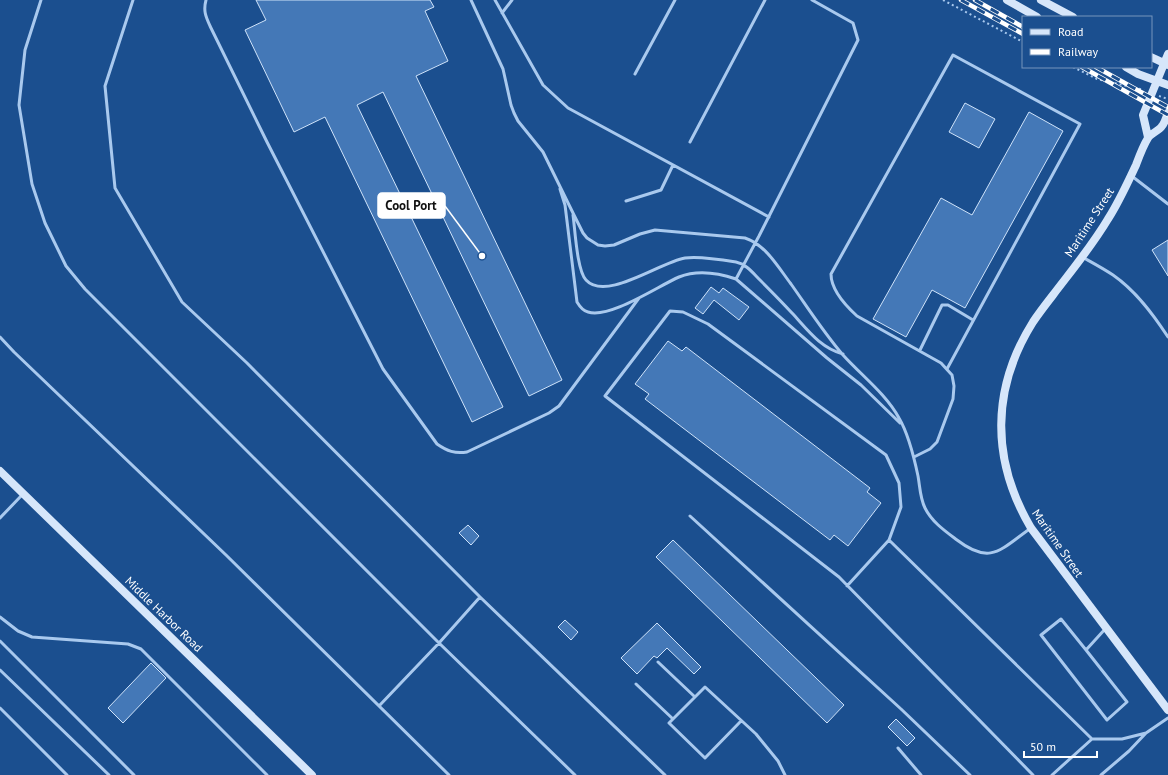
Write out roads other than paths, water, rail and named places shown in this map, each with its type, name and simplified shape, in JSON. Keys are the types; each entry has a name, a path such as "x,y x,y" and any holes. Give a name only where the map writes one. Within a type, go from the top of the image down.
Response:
{"street":[{"path":"1007,0 1035,16"},
{"path":"1041,0 1071,16"},
{"path":"1148,137 1143,115 1157,81 1166,64 1168,54"},
{"path":"1152,57 1166,64"},
{"path":"1128,68 1138,74 1168,85"},
{"name":"Maritime Street","path":"1168,113 1162,127 1148,137 1131,176 1108,219 1082,257 1034,321 1020,345 1006,381 1002,405 1001,430 1003,454 1014,495 1031,528 1168,710"},
{"name":"Middle Harbor Road","path":"0,471 312,775"}],"lane":[{"path":"41,0 25,50 19,105 32,184 45,223 66,266 85,289 440,643 575,775"},
{"path":"133,0 105,86 115,188 182,302 247,363 480,597 665,775"},
{"path":"206,0 204,13 210,26 267,142 383,369 437,444 448,451 458,454 467,452 559,406 639,298"},
{"path":"471,0 503,69 514,113 518,121 543,152 583,233 592,242 598,245 614,245 640,234 655,230 745,238 755,242 772,259 843,354 896,412 903,425 914,457 922,501 926,509 941,528 966,547 981,553 989,554 996,552 1031,528"},
{"path":"495,0 543,85 568,108 769,217"},
{"path":"502,13 512,0"},
{"path":"635,74 675,0"},
{"path":"690,142 765,0"},
{"path":"736,279 769,217 858,40 853,23 812,0"},
{"path":"914,457 930,449 934,445 953,399 954,386 952,375 941,363 857,316 848,308 832,284 831,274 953,55 1080,124 947,369"},
{"path":"626,201 661,190 674,165"},
{"path":"1131,176 1168,204"},
{"path":"557,179 565,205 577,302 580,307 589,313 601,313 639,298 679,277 691,274 722,275 736,279 861,386 903,425"},
{"path":"573,213 579,261 587,282 605,288 622,284 660,266 685,258 717,260 744,264 791,311 816,339 833,352 843,354"},
{"path":"1082,257 1113,275 1140,298 1168,337"},
{"path":"920,350 942,305 948,306 973,320"},
{"path":"847,586 889,540 901,507 899,483 886,454 708,324 683,312 670,311 605,396 838,577 1033,775"},
{"path":"0,337 226,555 449,775"},
{"path":"0,518 24,494"},
{"path":"690,516 896,704 970,775"},
{"path":"889,540 1092,739"},
{"path":"379,706 440,643 480,597"},
{"path":"0,618 18,631 32,637 128,644 141,649 267,775"},
{"path":"1061,619 1086,650 1127,702 1107,720 1041,635 1061,619"},
{"path":"1086,650 1106,628"},
{"path":"0,640 134,775"},
{"path":"658,662 695,697"},
{"path":"0,670 109,775"},
{"path":"636,684 673,720"},
{"path":"741,721 705,758 669,723 705,687 756,734 778,761 785,775"},
{"path":"0,708 66,775"},
{"path":"1101,775 1130,751 1146,733 1168,718"},
{"path":"1052,775 1092,739 1122,739 1146,733"},
{"path":"898,748 920,775"}],"railway":[{"path":"961,0 1022,33"},
{"path":"975,0 1022,26"},
{"path":"1084,68 1168,115"},
{"path":"1098,68 1168,107"}],"place":[{"name":"Cool Port","path":"482,256"}]}
